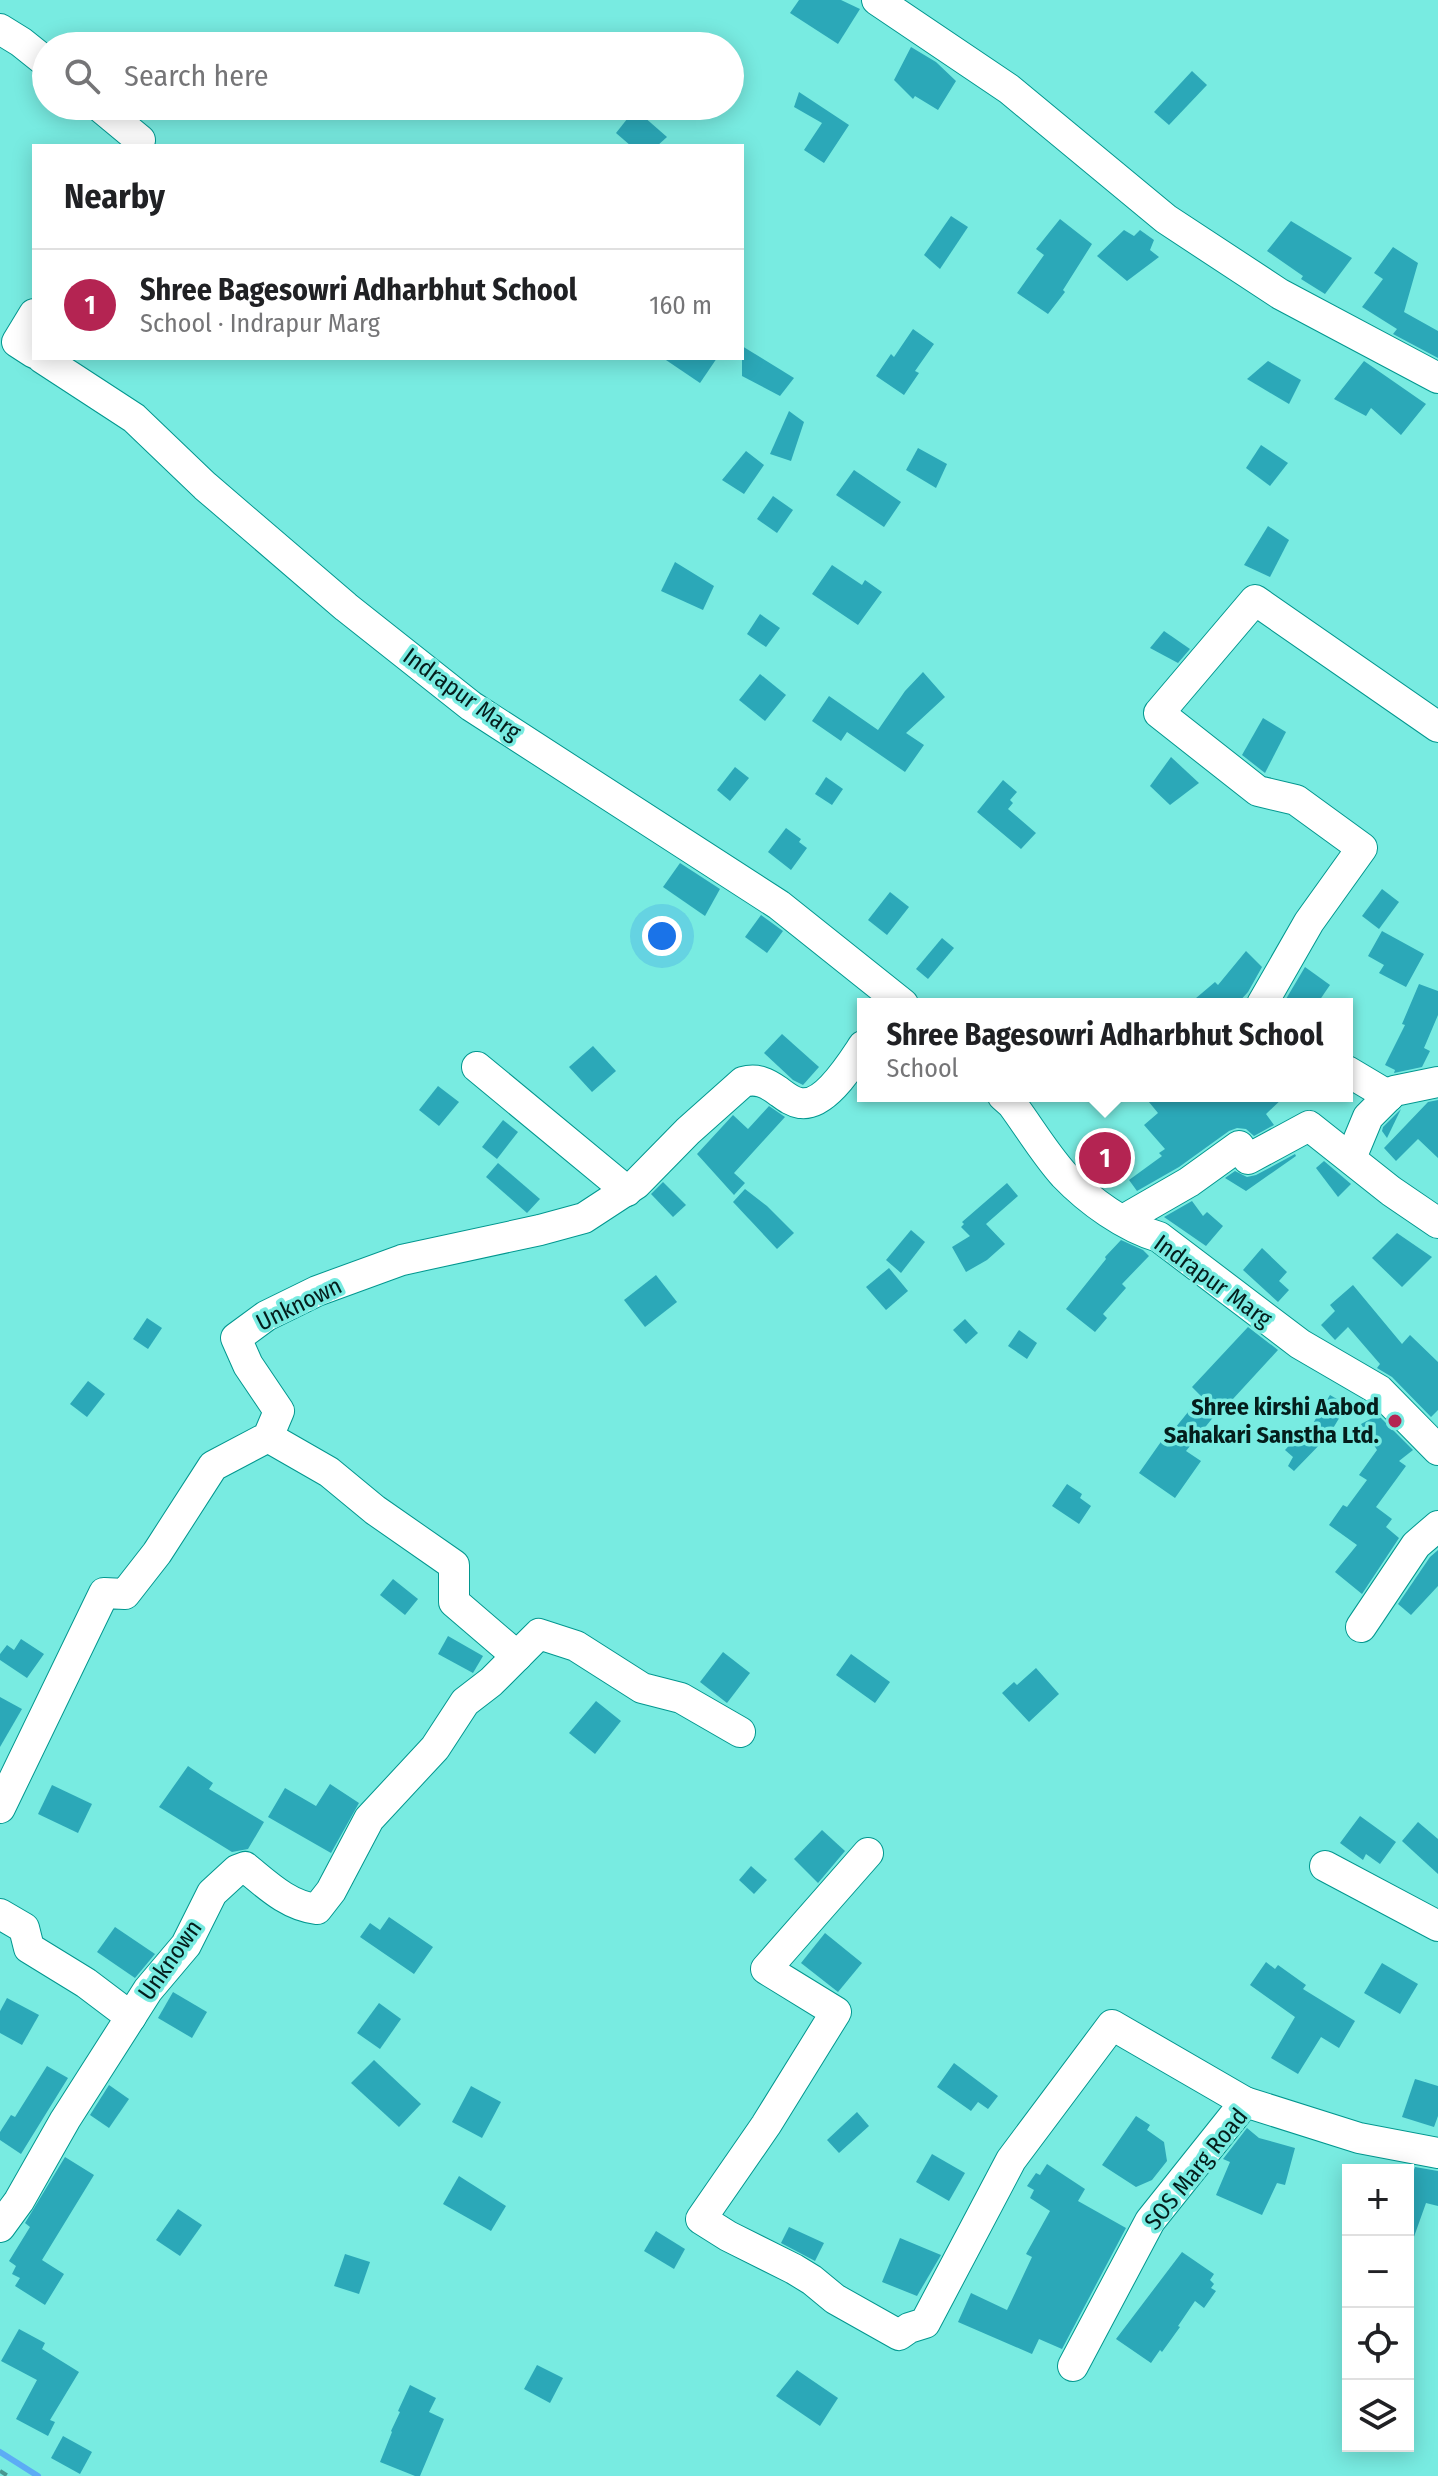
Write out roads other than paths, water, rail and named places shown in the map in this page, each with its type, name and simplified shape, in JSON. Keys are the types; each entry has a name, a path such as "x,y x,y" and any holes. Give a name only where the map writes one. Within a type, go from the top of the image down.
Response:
{"street":[{"path":"877,0 1009,89 1166,219 1280,294 1438,378"},
{"path":"0,29 32,51"},
{"path":"116,120 140,140 137,144"},
{"path":"32,317 17,342 32,352"},
{"name":"Indrapur Marg","path":"45,360 134,418 228,506 346,607 471,706 779,905 891,998"},
{"path":"1265,998 1309,922 1362,848 1296,800 1258,791 1159,713 1255,600 1438,727"},
{"name":"Unknown","path":"268,1437 279,1411 248,1365 236,1338 266,1316 317,1291 402,1260 584,1218 627,1191 743,1082 753,1079 769,1084 792,1101 803,1104 817,1099 838,1083 857,1055"},
{"path":"477,1067 627,1191"},
{"path":"1353,1075 1389,1096"},
{"path":"1351,1158 1368,1117 1394,1091 1438,1082"},
{"name":"Indrapur Marg","path":"1010,1102 1064,1175 1097,1204 1143,1232 1159,1237 1300,1344 1379,1390 1438,1450"},
{"path":"1123,1220 1189,1182 1239,1146 1248,1159 1309,1126 1391,1191 1438,1223"},
{"path":"0,1808 104,1593 125,1594 157,1553 213,1466 268,1437 329,1472 375,1510 454,1565 454,1602 517,1656"},
{"path":"1361,1627 1416,1545 1438,1526"},
{"name":"Unknown","path":"0,2227 148,1990 186,1945 212,1893 237,1870 245,1867 273,1890 303,1908 317,1909 331,1891 369,1819 435,1748 465,1702 491,1682 539,1634 576,1646 642,1688 681,1698 740,1732"},
{"path":"868,1853 766,1969 836,2012 766,2125 701,2219 794,2269 835,2299 899,2335 925,2323 1011,2160 1112,2025 1245,2102"},
{"path":"1325,1866 1438,1926"},
{"name":"Unknown","path":"0,1914 24,1928 29,1948 86,1983 131,2017"},
{"name":"SOS Marg Road","path":"1073,2366 1150,2221 1245,2102 1359,2138 1438,2153"}],"waterway":[{"path":"0,2452 38,2476"}],"place":[{"name":"Shree Bagesowri Adharbhut School","path":"1105,1158"},
{"name":"Shree kirshi Aabod Sahakari Sanstha Ltd.","path":"1395,1421"}]}
